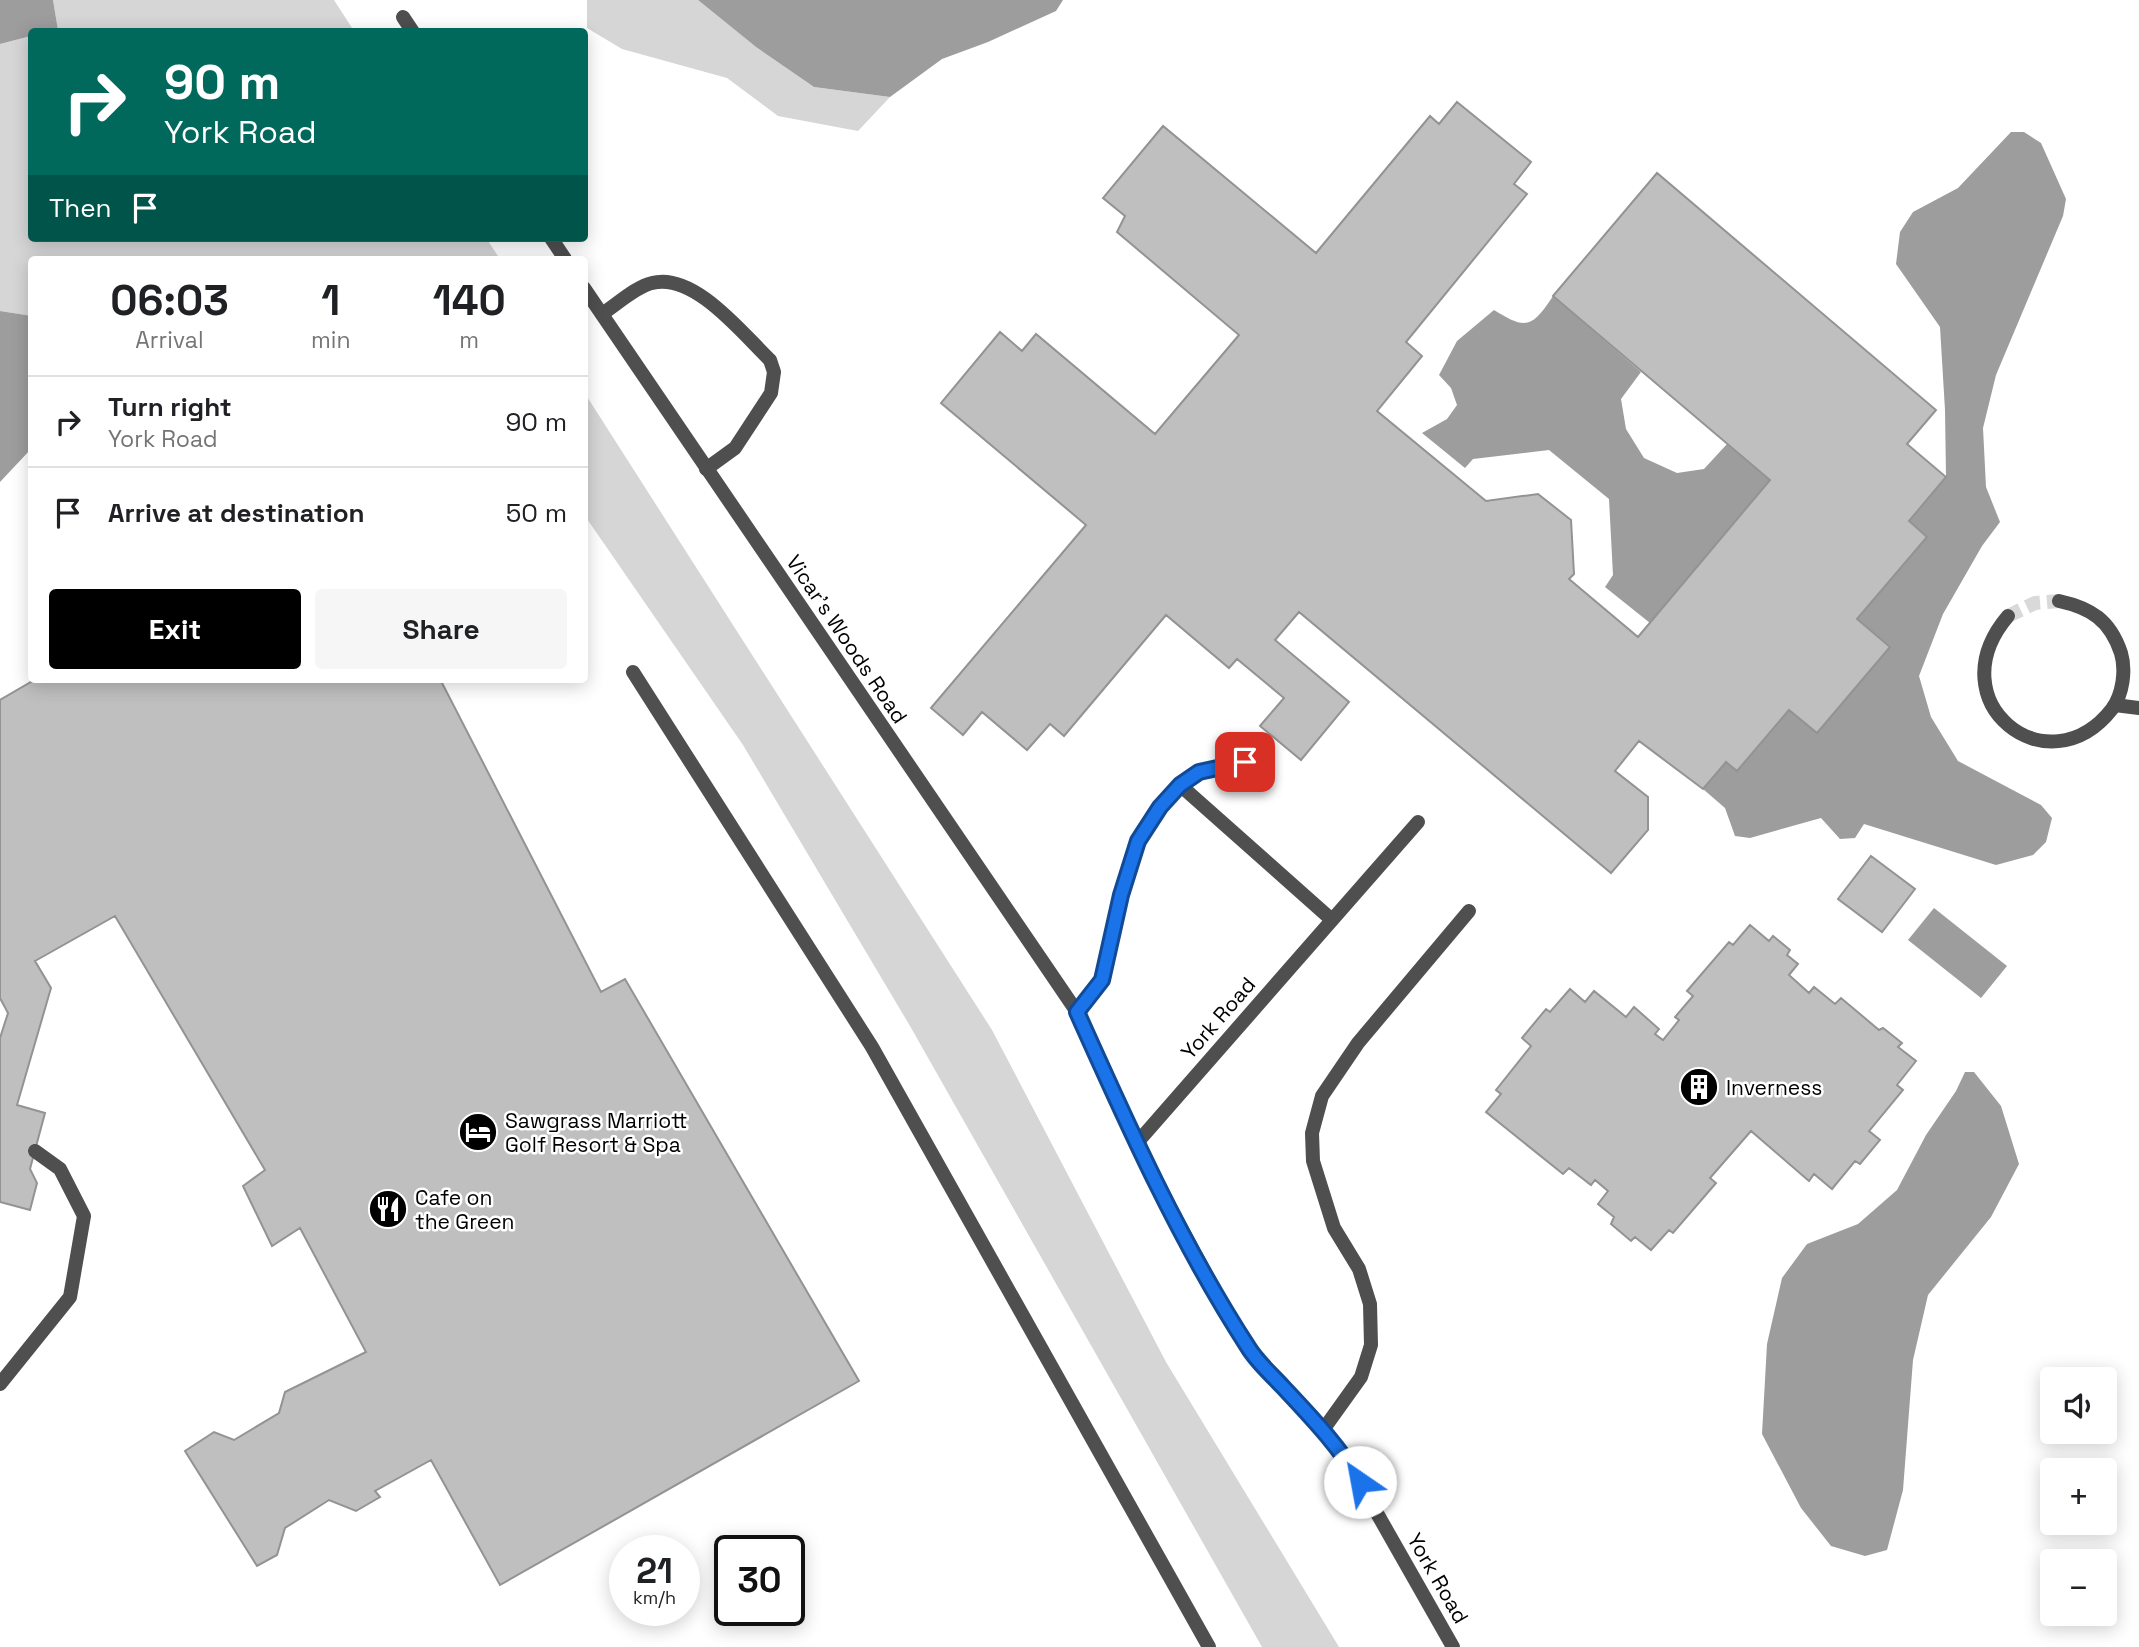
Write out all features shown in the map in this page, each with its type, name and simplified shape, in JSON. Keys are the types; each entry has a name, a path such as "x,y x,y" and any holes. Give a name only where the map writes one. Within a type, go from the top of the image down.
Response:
{"street":[{"path":"403,17 410,28"},
{"path":"602,314 650,283 668,280 683,284 699,292 770,360 774,372 771,393 736,448 706,470"},
{"name":"Vicar's Woods Road","path":"588,294 1077,1012"},
{"path":"2008,616 1997,629 1986,650 1983,673 1987,696 1998,716 2015,731 2036,740 2059,742 2082,736 2101,723 2115,705 2123,684 2123,660 2116,638 2101,619 2081,606 2059,600"},
{"path":"2123,660 2139,659"},
{"path":"633,672 885,1069 1209,1647"},
{"path":"2115,705 2139,708"},
{"path":"1077,1012 1102,980 1121,895 1138,841 1160,807 1180,785 1199,772 1245,762"},
{"path":"1180,785 1332,920"},
{"name":"York Road","path":"1136,1144 1418,822"},
{"path":"1322,1430 1362,1377 1371,1345 1370,1304 1359,1269 1334,1227 1313,1161 1311,1133 1322,1096 1358,1043 1469,911"},
{"name":"York Road","path":"1077,1012 1136,1144 1250,1351 1349,1464 1453,1647"},
{"path":"0,1384 70,1297 84,1216 60,1169 35,1151"}],"shaded area":[{"path":"0,0 53,0 58,28 28,28 28,37 0,44"},
{"path":"53,0 334,0 352,28 58,28"},
{"path":"587,0 698,0 756,47 814,87 890,97 858,131 778,116 727,78 622,49 587,28"},
{"path":"698,0 1063,0 1056,11 988,42 942,59 890,97 814,87 756,47"},
{"path":"28,37 28,242 489,242 498,256 28,256 28,316 0,311 0,44"},
{"path":"2011,132 2024,132 2041,143 2066,199 2063,216 1996,375 1983,428 1986,487 2000,522 1982,546 1943,614 1919,676 1931,717 1958,761 2041,805 2052,818 2046,842 2033,855 1996,865 1864,824 1855,838 1840,839 1821,818 1750,838 1735,836 1725,808 1703,789 1726,762 1737,771 1789,710 1817,733 1890,647 1857,619 1927,537 1909,521 1946,477 1940,327 1896,264 1900,232 1913,212 1958,188"},
{"path":"1553,296 1641,372 1621,399 1626,429 1644,458 1677,473 1704,469 1727,444 1770,480 1650,623 1605,587 1613,575 1609,499 1549,450 1473,459 1465,468 1422,433 1447,419 1457,405 1451,388 1439,375 1457,341 1494,310 1521,323 1534,320"},
{"path":"0,311 28,315 28,452 0,482"},
{"path":"588,398 992,1030 1166,1362 1339,1647 1262,1647 910,1026 743,745 588,520"},
{"path":"1934,908 2007,966 1981,998 1908,940"},
{"path":"1965,1072 1974,1072 2001,1106 2019,1164 1991,1217 1928,1295 1913,1360 1903,1490 1887,1550 1865,1556 1831,1546 1801,1508 1762,1434 1767,1344 1782,1278 1807,1244 1858,1224 1897,1190 1926,1135 1956,1091"}],"building":[{"path":"1457,102 1531,162 1514,184 1527,194 1406,342 1422,356 1377,411 1486,501 1538,494 1571,520 1574,574 1569,579 1638,637 1770,480 1553,296 1657,173 1936,410 1907,444 1946,477 1909,521 1927,537 1857,619 1890,647 1817,733 1789,710 1737,771 1726,762 1703,789 1639,741 1615,771 1648,797 1648,830 1611,873 1299,612 1275,640 1349,702 1301,760 1260,726 1284,698 1237,659 1229,668 1166,615 1064,736 1050,724 1027,750 982,712 963,735 931,708 1086,525 941,403 1000,332 1022,351 1036,334 1155,434 1239,335 1117,232 1125,216 1103,198 1163,126 1316,253 1430,116 1439,124"},
{"name":"Sawgrass Marriott Golf Resort & Spa","path":"29,683 442,683 601,992 625,979 859,1381 500,1585 431,1460 375,1491 380,1497 356,1511 329,1500 285,1528 277,1555 257,1566 185,1451 214,1432 234,1440 279,1413 285,1392 366,1352 300,1228 272,1246 243,1186 265,1170 115,916 35,961 51,988 17,1105 45,1113 30,1169 37,1183 30,1210 0,1202 0,1038 8,1013 0,998 0,700"},
{"path":"1871,856 1915,889 1882,932 1838,899"},
{"name":"Inverness","path":"1750,925 1769,941 1773,936 1790,950 1787,955 1798,964 1789,975 1809,993 1814,987 1835,1004 1841,998 1879,1030 1883,1028 1902,1043 1898,1047 1916,1061 1897,1085 1903,1090 1869,1131 1880,1140 1860,1164 1855,1161 1832,1189 1814,1174 1809,1181 1751,1131 1710,1178 1716,1183 1673,1233 1669,1230 1651,1250 1635,1237 1631,1241 1611,1224 1614,1217 1598,1204 1608,1191 1595,1180 1591,1185 1569,1168 1563,1174 1486,1112 1501,1094 1496,1090 1531,1046 1522,1038 1546,1009 1550,1012 1570,989 1585,1002 1594,991 1626,1017 1634,1007 1659,1029 1655,1034 1663,1040 1679,1020 1675,1017 1693,996 1687,991 1729,942 1733,945"}],"tunnel":[{"path":"2008,616 2035,603 2059,601"}],"place":[{"name":"Inverness","path":"1699,1087"},
{"name":"Sawgrass Marriott Golf Resort & Spa","path":"478,1132"},
{"name":"Cafe on the Green","path":"388,1209"}],"route":[{"path":"1245,762 1199,772 1180,785 1160,807 1138,841 1121,895 1102,980 1077,1012 1136,1144 1250,1351 1322,1430 1360,1482"}]}
